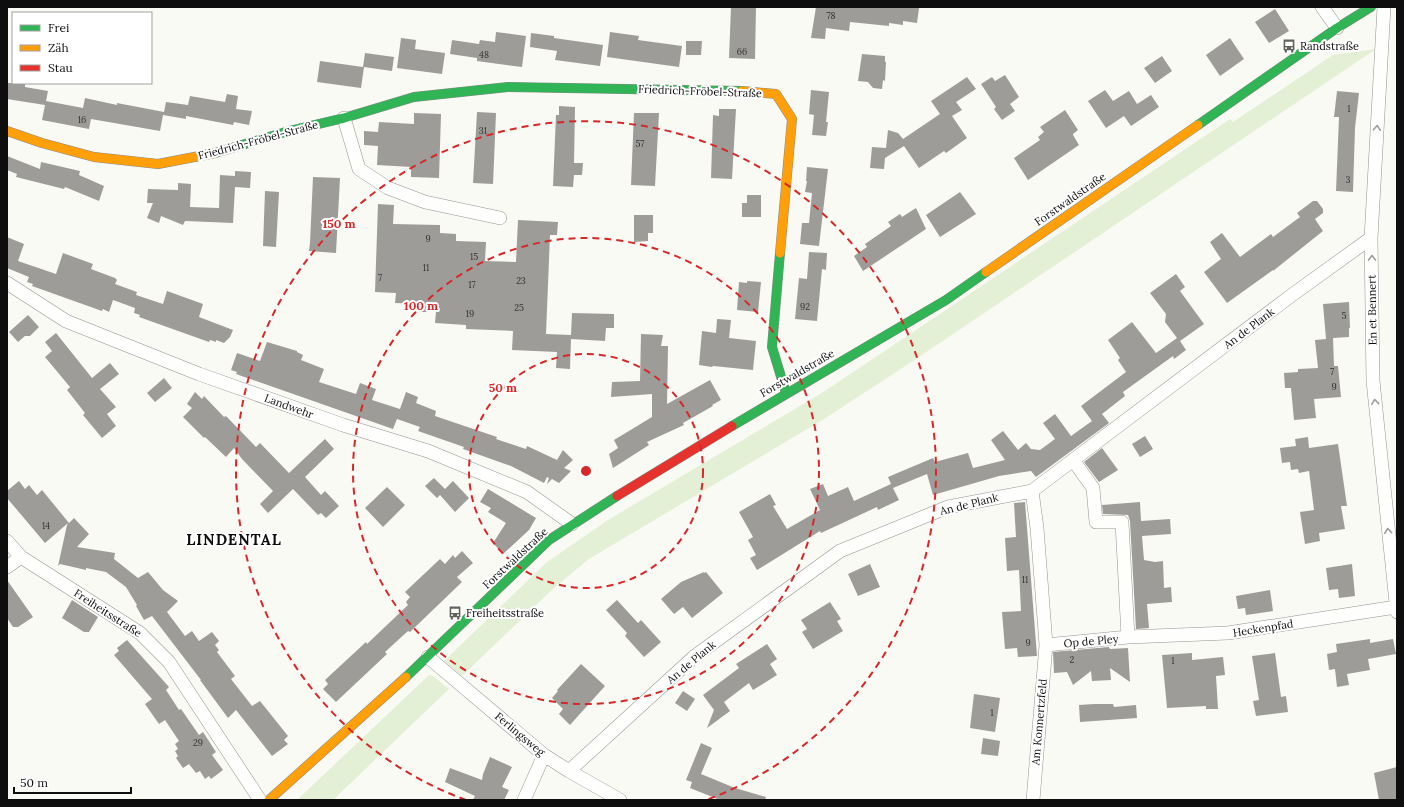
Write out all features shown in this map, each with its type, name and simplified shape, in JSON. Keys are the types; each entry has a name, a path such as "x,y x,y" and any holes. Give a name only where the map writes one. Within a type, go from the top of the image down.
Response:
{"street":[{"path":"1322,7 1337,28"},
{"name":"Forstwaldstraße","path":"269,800 384,698 549,540 572,524 786,393 946,300 1337,28 1371,7"},
{"name":"En et Bennert","path":"1384,7 1372,238 1373,381 1397,610"},
{"name":"Friedrich-Fröbel-Straße","path":"7,131 42,143 94,157 158,164 214,154 289,131 344,118 414,97 508,87 752,91 776,94 792,119 772,347 786,393"},
{"path":"344,118 358,169 388,188 425,202 500,218"},
{"name":"An de Plank","path":"569,771 695,656 840,551 948,507 1032,491 1292,295 1372,238"},
{"name":"Landwehr","path":"7,283 66,321 199,374 343,425 428,451 527,492 572,524"},
{"name":"Op de Pley","path":"1046,645 1128,638 1122,522 1096,522 1093,488 1073,460"},
{"path":"1032,491 1037,528 1046,645"},
{"name":"Freiheitsstraße","path":"7,541 20,557 140,633 169,662 260,800"},
{"path":"7,567 20,557"},
{"name":"Heckenpfad","path":"1128,638 1228,633 1397,610"},
{"name":"Am Konnertzfeld","path":"1033,800 1046,645"},
{"name":"Ferlingsweg","path":"428,657 544,756 620,800"},
{"path":"524,800 544,756"}],"green space":[{"path":"1376,49 916,359 824,419 589,559 555,587 462,676 444,661 547,562 608,520 825,391 1230,119 1233,122 1333,55"},
{"path":"429,675 433,676 449,689 333,800 297,800"}],"building":[{"path":"731,7 756,7 755,59 729,58"},
{"path":"816,7 919,8 917,23 903,21 903,25 889,23 889,26 850,22 849,31 826,28 825,39 811,38"},
{"path":"1275,9 1289,31 1269,43 1255,22"},
{"path":"496,32 526,36 522,67 477,61 477,58 450,54 452,40 479,44 480,40 495,42"},
{"path":"610,32 639,36 638,40 682,46 679,67 607,57"},
{"path":"531,33 603,45 600,66 555,60 557,51 530,47"},
{"path":"401,38 416,40 415,49 445,53 442,74 397,68"},
{"path":"1230,38 1244,59 1220,76 1206,55"},
{"path":"686,41 702,41 701,55 686,55"},
{"path":"365,53 394,57 392,71 364,67 361,88 317,82 320,61 363,67"},
{"path":"862,54 885,56 885,81 883,80 882,89 873,88 868,82 858,81"},
{"path":"1162,56 1172,71 1155,83 1144,68"},
{"path":"1005,75 1019,97 1010,104 1015,111 1002,120 994,109 996,107 981,84 992,77 995,81"},
{"path":"967,77 976,89 956,102 962,110 952,116 967,138 946,153 944,151 919,168 904,146 885,158 884,169 870,168 872,147 886,148 888,130 898,133 903,139 940,114 931,101"},
{"path":"7,83 12,83 25,84 25,87 48,91 46,101 83,108 85,98 117,105 117,103 164,112 166,102 188,105 190,96 225,102 227,94 238,96 236,109 252,111 249,125 234,122 233,125 186,116 186,119 163,115 160,131 91,119 89,129 42,120 45,105 7,99"},
{"path":"811,90 829,92 826,136 812,135 814,115 809,114"},
{"path":"1105,90 1113,101 1129,91 1137,104 1151,95 1159,107 1131,126 1124,116 1106,128 1088,101"},
{"path":"1337,91 1359,93 1355,128 1353,192 1336,191 1339,117 1334,117"},
{"path":"559,106 575,107 574,163 583,163 582,175 574,175 573,187 553,186 556,115 559,115"},
{"path":"719,109 736,109 732,179 711,178 713,115 719,116"},
{"path":"1065,110 1078,130 1073,135 1079,145 1028,180 1014,158 1040,140 1038,137 1044,132 1040,127"},
{"path":"477,112 496,113 493,184 473,183"},
{"path":"414,113 441,114 439,178 411,177 411,167 377,165 378,146 364,145 364,131 378,132 379,122 414,124"},
{"path":"634,113 659,113 655,186 631,185"},
{"path":"7,156 40,169 41,162 80,171 79,175 104,186 99,201 65,187 64,189 16,177 17,174 7,170"},
{"path":"807,167 828,169 819,246 800,244 802,223 809,223 812,193 805,192"},
{"path":"235,171 251,172 250,188 235,187 233,223 185,221 183,225 161,216 159,223 147,218 153,203 147,203 148,189 178,190 178,183 191,184 190,207 219,208 220,175 235,176"},
{"path":"313,177 340,178 336,253 309,251"},
{"path":"265,191 279,192 276,247 263,246"},
{"path":"960,192 976,214 940,237 926,215"},
{"path":"747,195 761,195 761,217 742,217 742,203 747,203"},
{"path":"1313,201 1317,201 1323,209 1323,213 1315,219 1323,231 1273,271 1227,303 1204,272 1221,259 1210,242 1222,233 1240,257 1271,234 1273,237 1300,217 1297,213"},
{"path":"378,204 394,205 393,224 440,225 440,233 456,234 456,241 486,242 485,261 516,262 518,220 558,222 557,235 550,235 546,334 571,335 572,313 614,314 614,328 606,328 605,341 571,339 570,369 556,368 557,352 512,350 513,331 466,329 466,325 435,323 436,312 420,312 421,304 395,303 396,293 375,292"},
{"path":"916,208 926,229 863,271 854,256 867,247 865,244 891,226 888,222 900,214 902,217"},
{"path":"634,215 653,215 653,233 648,233 648,241 634,242"},
{"path":"7,237 24,244 18,261 56,274 63,253 93,264 91,269 115,278 117,280 115,284 137,292 136,295 163,304 167,291 203,304 199,317 233,330 230,337 224,343 216,340 216,342 210,340 209,342 139,317 140,315 134,313 135,308 113,300 109,312 103,309 102,311 32,286 33,284 27,282 29,277 7,268"},
{"path":"809,252 827,253 826,270 822,269 817,321 795,319 799,278 807,279"},
{"path":"1176,274 1185,287 1180,291 1204,324 1180,341 1186,350 1174,359 1173,356 1123,392 1125,396 1102,414 1109,423 1036,477 1031,471 999,476 933,495 927,474 893,488 899,500 878,510 877,507 821,533 820,531 757,570 750,558 756,555 748,540 753,537 739,512 770,494 776,505 773,506 787,529 820,510 810,489 823,484 828,496 848,487 854,501 891,484 888,477 933,458 935,462 968,453 973,468 1005,460 991,440 1003,431 1018,450 1026,443 1031,449 1040,450 1055,439 1043,423 1055,414 1071,436 1092,421 1081,406 1126,372 1118,360 1120,358 1108,340 1132,322 1156,353 1177,338 1165,322 1166,314 1150,293"},
{"path":"747,281 761,282 758,312 737,310 739,282 747,283"},
{"path":"1349,302 1349,337 1333,338 1334,366 1338,366 1341,397 1314,399 1316,418 1294,420 1291,388 1285,388 1284,373 1298,372 1298,369 1318,368 1315,340 1326,339 1323,304"},
{"path":"28,315 39,327 30,336 25,336 18,342 9,332"},
{"path":"717,319 731,320 729,338 756,341 753,370 699,365 702,331 716,333"},
{"path":"56,333 92,378 110,363 119,374 100,389 116,407 107,414 116,426 102,438 83,415 85,413 67,390 70,387 45,357 52,351 45,342"},
{"path":"641,334 663,335 661,346 668,346 667,404 710,380 721,400 683,423 684,425 647,442 649,445 613,468 609,454 618,448 614,440 652,417 652,394 611,397 612,382 640,381"},
{"path":"267,342 297,351 303,355 301,360 324,369 319,382 356,394 360,383 376,389 372,400 400,409 406,392 418,397 416,403 436,411 435,416 497,437 496,439 526,449 527,446 557,460 563,450 573,460 564,468 571,471 559,483 552,479 547,484 549,478 547,477 544,483 511,466 463,449 464,447 418,431 420,427 397,419 393,429 236,374 237,372 231,370 237,353 260,361"},
{"path":"164,378 172,388 155,402 147,393"},
{"path":"195,392 202,399 204,396 256,447 260,443 289,473 325,439 334,449 305,477 321,495 325,491 339,506 326,518 321,513 318,515 293,489 268,513 260,504 273,491 242,459 234,448 226,457 183,417 192,408 187,404"},
{"path":"1145,436 1153,449 1140,457 1132,444"},
{"path":"1308,437 1309,448 1338,444 1347,506 1341,506 1345,529 1319,533 1320,541 1305,544 1300,512 1314,510 1309,471 1299,473 1298,469 1291,470 1290,462 1282,463 1280,448 1296,446 1295,439"},
{"path":"1102,448 1118,470 1099,482 1084,462"},
{"path":"434,478 445,489 453,481 469,498 455,512 440,495 437,498 425,486"},
{"path":"19,481 25,489 29,485 37,495 42,490 69,523 74,518 89,534 77,547 115,553 114,559 138,578 148,572 163,590 178,601 167,612 185,636 192,631 199,641 212,632 219,641 215,645 219,650 217,652 235,676 231,679 252,706 260,701 288,736 284,740 288,744 272,756 236,710 228,718 152,616 144,620 126,587 106,572 86,568 86,570 60,564 58,566 68,523 45,543 7,498 7,491"},
{"path":"387,487 405,505 383,527 365,508"},
{"path":"488,489 536,518 529,530 503,554 493,543 506,523 488,512 491,508 480,502"},
{"path":"1025,502 1037,656 1018,657 1017,648 1005,649 1002,612 1021,611 1019,570 1007,571 1005,538 1016,537 1014,503"},
{"path":"1140,502 1141,521 1170,519 1171,534 1142,536 1144,560 1155,562 1163,561 1164,588 1171,587 1172,602 1147,604 1149,628 1136,629 1130,521 1128,515 1103,514 1102,505"},
{"path":"462,551 473,563 457,577 462,582 410,632 408,631 385,652 387,654 336,702 323,689 328,684 325,680 366,642 367,644 408,605 406,602 410,597 405,592 440,559 445,564 453,555 455,558"},
{"path":"870,564 880,587 858,596 848,574"},
{"path":"1352,564 1355,596 1339,598 1338,589 1329,590 1326,568"},
{"path":"706,572 723,593 692,618 683,607 674,614 661,599 681,582"},
{"path":"7,580 33,617 18,627 13,627 7,618"},
{"path":"1270,590 1273,611 1246,615 1245,608 1238,609 1236,596"},
{"path":"72,600 98,617 89,632 84,632 62,618"},
{"path":"617,600 638,623 641,620 661,642 644,657 625,636 627,633 606,610"},
{"path":"830,602 841,619 837,621 843,631 813,649 802,632 807,629 801,620"},
{"path":"1370,639 1370,643 1393,639 1396,654 1368,659 1370,670 1347,674 1349,685 1337,687 1335,669 1329,670 1327,654 1337,652 1336,644"},
{"path":"127,640 169,687 166,690 179,710 181,709 199,735 203,732 216,752 212,755 223,770 211,779 209,776 205,779 200,771 196,773 189,764 183,768 176,758 178,756 175,751 178,749 175,744 179,741 165,720 159,724 145,704 152,699 114,655 119,651 117,648"},
{"path":"767,644 777,659 770,664 777,675 753,690 749,683 724,702 730,711 707,728 714,710 703,695 739,668 736,664"},
{"path":"1109,647 1110,649 1128,648 1130,682 1110,668 1111,680 1092,681 1091,671 1073,685 1067,672 1054,673 1053,652"},
{"path":"1192,653 1192,660 1223,657 1225,675 1216,676 1218,709 1206,709 1206,706 1167,708 1162,655"},
{"path":"1275,653 1281,697 1286,696 1288,712 1256,716 1253,701 1259,700 1252,656"},
{"path":"581,664 605,686 570,725 559,714 563,709 552,698 558,691 557,690"},
{"path":"683,691 695,699 687,711 675,703"},
{"path":"974,694 1000,698 995,732 970,728"},
{"path":"1113,704 1114,707 1136,705 1137,718 1080,722 1079,705"},
{"path":"983,738 1000,741 998,756 981,754"},
{"path":"701,743 712,748 701,774 735,788 766,797 765,800 720,800 690,788 692,782 686,780"},
{"path":"490,757 512,767 502,787 509,790 504,800 473,800 475,796 445,782 450,768 482,780"},
{"path":"1397,767 1397,800 1379,800 1374,773"}],"traffic: fast":[{"path":"1198,125 1337,28 1371,7"},
{"path":"215,153 289,131 344,118 414,97 508,87 742,91"},
{"path":"780,253 772,347 786,393"},
{"path":"732,426 946,300 986,272"},
{"path":"406,677 549,540 617,496"}],"traffic: slow":[{"path":"742,91 776,94 792,119 780,253"},
{"path":"986,272 1198,125"},
{"path":"7,131 42,143 94,157 158,164 215,153"},
{"path":"269,800 406,677"}],"traffic: jam":[{"path":"617,496 732,426"}],"place":[{"name":"Randstraße","path":"1289,46"},
{"name":"Freiheitsstraße","path":"455,613"}],"district":[{"name":"LINDENTAL","path":"234,540"}]}
